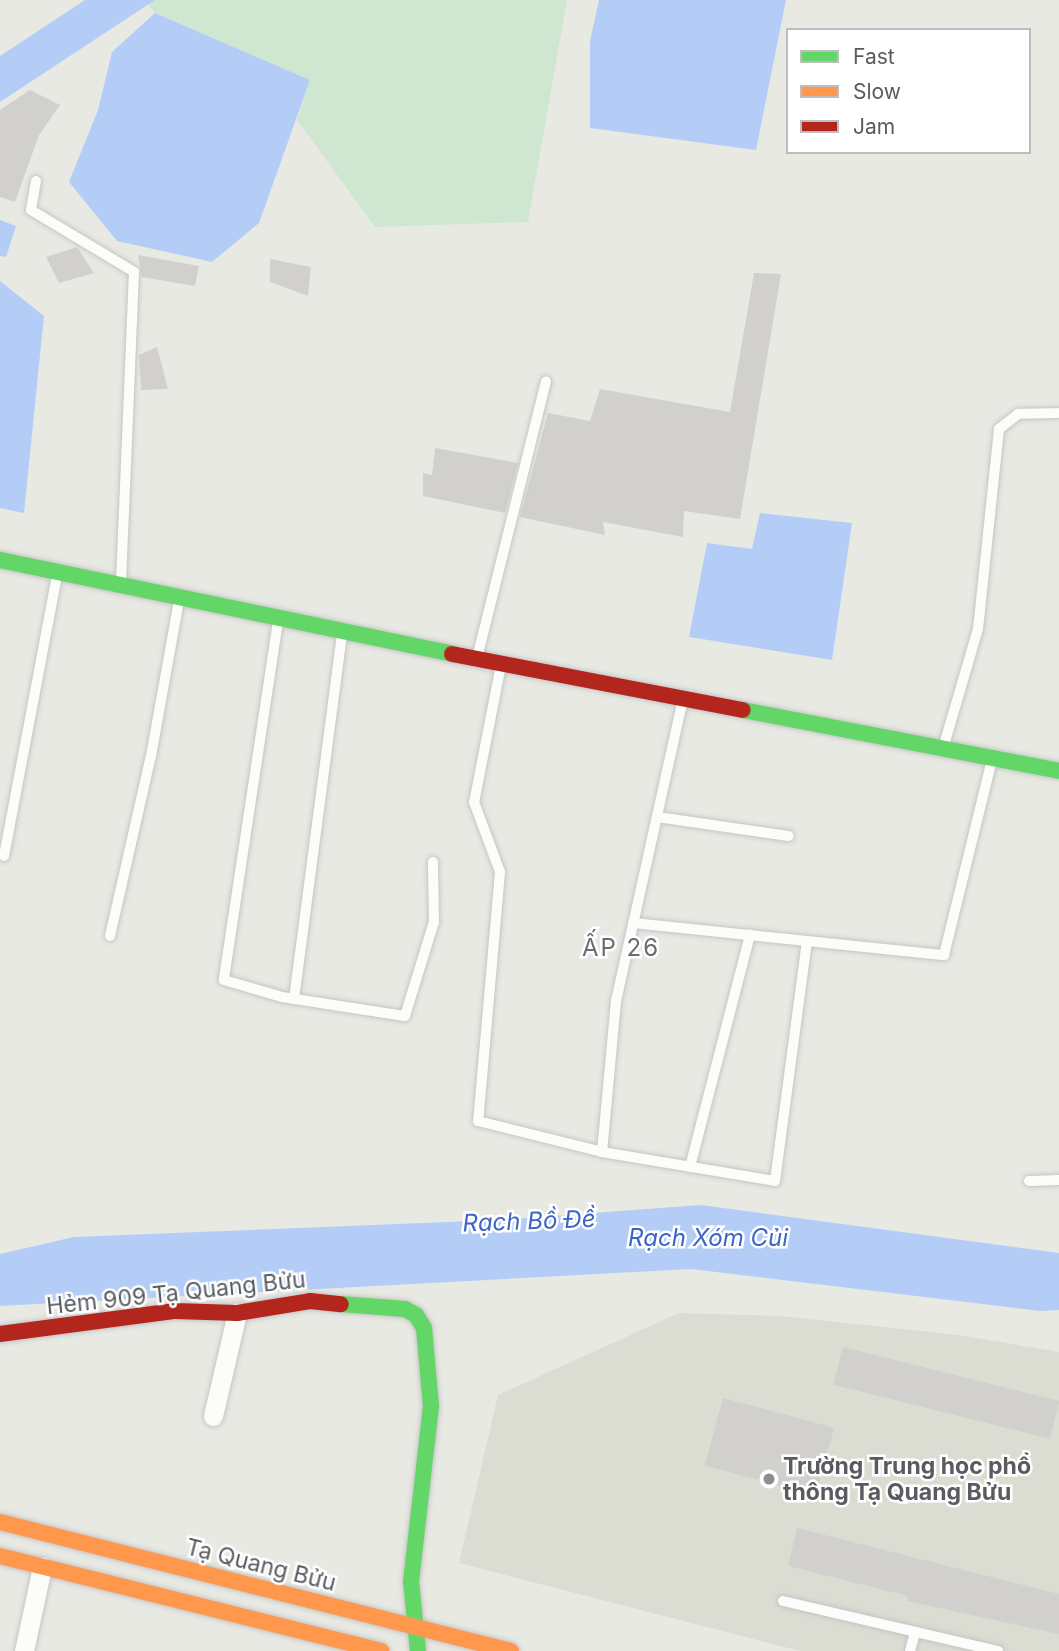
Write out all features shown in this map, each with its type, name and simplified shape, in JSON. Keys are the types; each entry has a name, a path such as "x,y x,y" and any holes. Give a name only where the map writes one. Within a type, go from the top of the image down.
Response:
{"street":[{"path":"0,560 501,664 1059,771"},
{"name":"Hẻm 909 Tạ Quang Bửu","path":"0,1334 175,1311 237,1313 310,1301 404,1308 416,1314 424,1328 431,1406 411,1581 418,1651"},
{"path":"213,1416 237,1313"},
{"name":"Tạ Quang Bửu","path":"0,1522 511,1651"},
{"path":"0,1556 381,1651"},
{"path":"24,1651 42,1567"}],"lane":[{"path":"36,181 31,210 134,272 121,583"},
{"path":"477,659 546,381"},
{"path":"943,749 978,629 999,429 1018,414 1059,413"},
{"path":"4,856 57,571"},
{"path":"110,936 151,756 180,596"},
{"path":"279,617 224,980 294,999 405,1016 434,922 433,862"},
{"path":"294,999 343,630"},
{"path":"501,664 474,802 500,872 478,1121 602,1152 775,1181 807,941"},
{"path":"602,1152 616,1001 684,699"},
{"path":"633,923 944,955 992,758"},
{"path":"657,817 789,836"},
{"path":"690,1167 750,935"},
{"path":"1029,1181 1059,1181"},
{"path":"783,1601 998,1651"},
{"path":"909,1651 915,1632"}],"shaded area":[{"name":"Trường Trung học phổ thông Tạ Quang Bửu","path":"679,1313 780,1316 959,1335 1059,1352 1059,1651 800,1651 459,1563 498,1395"}],"green space":[{"path":"155,0 567,0 528,222 375,227 297,120 310,80 155,13 148,5"}],"water":[{"path":"85,0 155,0 0,102 0,56"},
{"path":"599,0 786,0 756,150 590,128 590,41"},
{"path":"155,13 310,80 259,223 212,262 117,241 69,182 98,110 112,52"},
{"path":"0,220 16,226 6,257 0,256"},
{"path":"0,281 44,316 24,513 0,508"},
{"path":"760,513 852,523 832,660 689,637 707,543 752,549"},
{"name":"Rạch Xóm Củi","path":"701,1205 1059,1253 1059,1310 1040,1311 691,1269 0,1306 0,1254 74,1237 498,1220"}],"building":[{"path":"30,90 60,105 39,135 15,202 0,197 0,110"},
{"path":"77,247 94,273 59,283 46,257"},
{"path":"138,255 199,266 195,286 142,277"},
{"path":"270,259 311,267 308,296 270,282"},
{"path":"754,273 781,274 740,519 684,511 683,537 603,522 605,535 520,517 548,413 590,421 600,389 730,412"},
{"path":"157,347 168,389 141,390 139,355"},
{"path":"435,448 518,463 505,513 423,496 423,473 432,475"},
{"path":"843,1347 1059,1401 1050,1439 834,1385"},
{"path":"723,1398 834,1428 816,1495 705,1466"},
{"path":"797,1528 1059,1594 1059,1634 907,1601 908,1596 788,1566"}],"traffic: fast":[{"path":"0,560 452,654"},
{"path":"743,710 1059,771"},
{"path":"341,1304 405,1309 416,1315 424,1328 431,1406 411,1581 418,1651"}],"traffic: slow":[{"path":"0,1522 511,1651"},
{"path":"0,1556 381,1651"}],"traffic: jam":[{"path":"452,654 743,710"},
{"path":"0,1334 175,1311 237,1313 310,1301 341,1304"}],"place":[{"name":"Trường Trung học phổ thông Tạ Quang Bửu","path":"769,1479"}],"district":[{"name":"ẤP 26","path":"621,948"}],"water label":[{"name":"Rạch Bồ Đề","path":"529,1221"}]}
